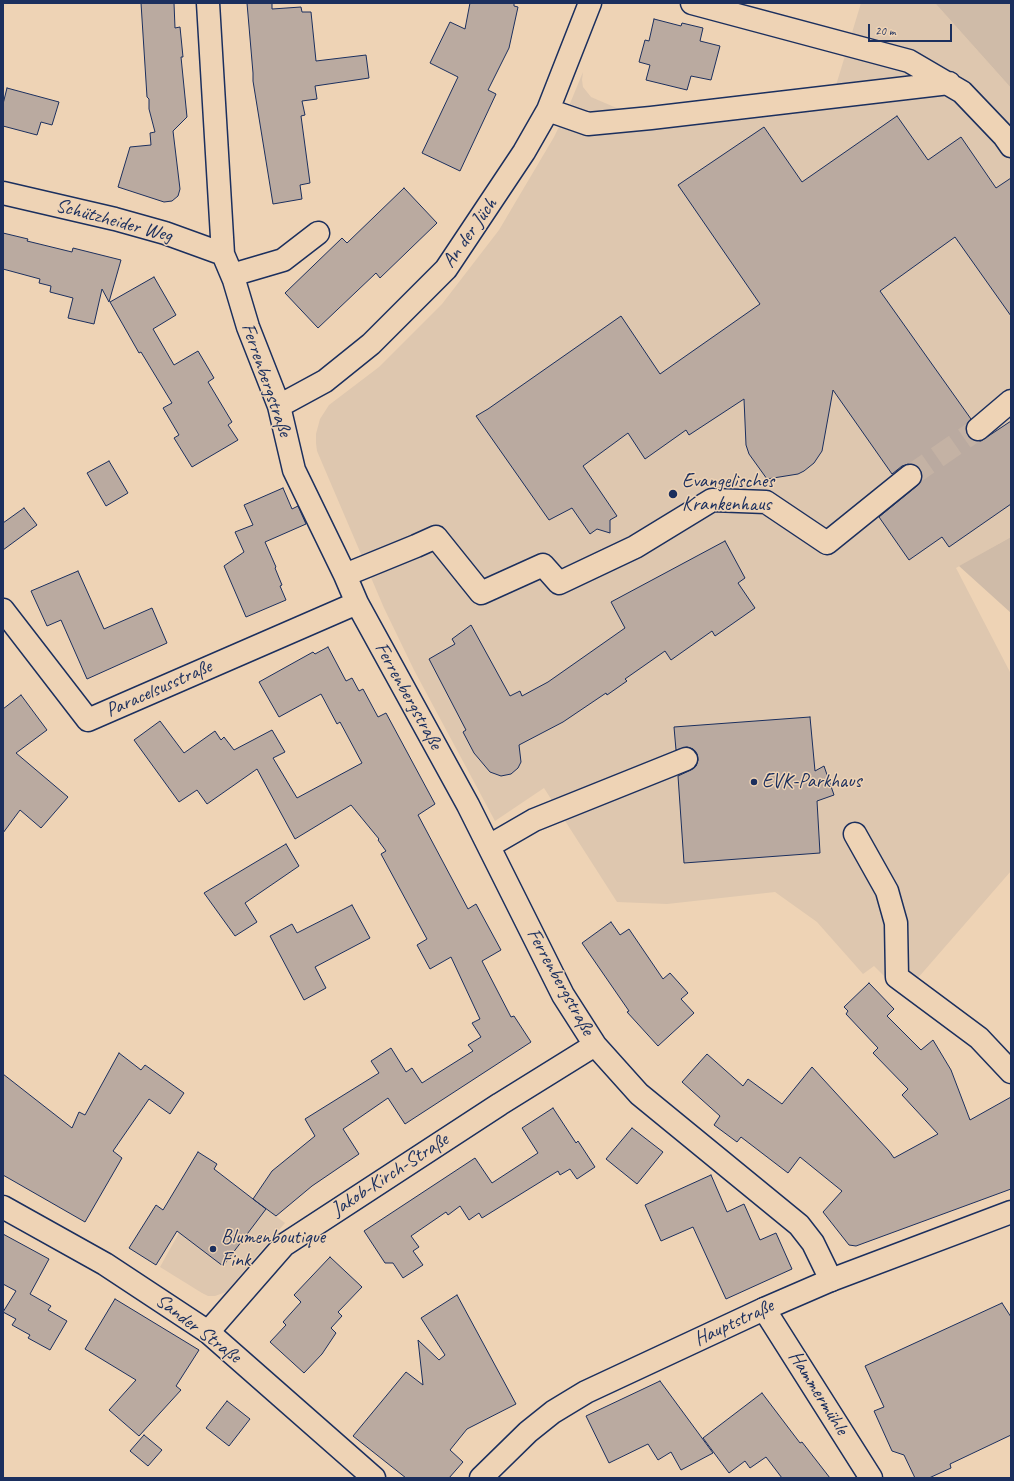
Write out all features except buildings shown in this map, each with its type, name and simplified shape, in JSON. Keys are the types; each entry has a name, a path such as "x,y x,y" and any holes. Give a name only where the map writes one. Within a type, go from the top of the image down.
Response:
{"street":[{"name":"Ferrenbergstraße","path":"208,3 223,254 232,275 248,327 279,406 294,470 357,603 468,805 563,995 595,1045 639,1094 799,1225 813,1243 831,1280"},
{"name":"An der Jüch","path":"279,406 326,381 371,344 446,269 524,152 548,110 590,3"},
{"path":"692,3 909,61 962,92 1004,136 1011,146"},
{"path":"548,110 588,124 657,118 948,83"},
{"name":"Schützheider Weg","path":"3,193 116,218 165,233 223,254"},
{"path":"232,275 283,260 318,233"},
{"path":"978,429 1011,401"},
{"path":"345,575 436,537 481,593 543,565 559,583 635,547 712,500 766,502 827,543 910,476"},
{"name":"Paracelsusstraße","path":"3,610 88,720 357,603"},
{"path":"488,846 534,820 686,759"},
{"path":"855,834 887,891 896,923 897,978 979,1038 1011,1072"},
{"name":"Jakob-Kirch-Straße","path":"208,1332 284,1245 500,1104 595,1045"},
{"name":"Sander Straße","path":"3,1207 105,1264 208,1332 374,1478"},
{"name":"Hauptstraße","path":"481,1478 528,1432 553,1412 586,1392 764,1308 831,1280 1011,1212"},
{"name":"Hammermühle","path":"764,1308 871,1478"}],"shaded area":[{"name":"Evangelisches Krankenhaus","path":"861,3 935,3 1011,88 1011,537 956,568 1011,674 1011,871 917,979 890,982 874,966 863,974 817,922 775,892 667,904 617,902 544,788 495,821 414,670 384,608 317,451 316,443 316,434 320,419 329,405 379,367 442,304 499,230 554,137 583,72 583,87 591,97 626,112 834,92"},
{"path":"935,3 1011,3 1011,88"},
{"path":"1011,537 1011,613 959,566"},
{"path":"214,1170 285,1223 226,1292 215,1296 208,1296 160,1267"}],"tunnel":[{"path":"910,476 978,429"}],"place":[{"name":"Evangelisches Krankenhaus","path":"673,494"},
{"name":"EVK-Parkhaus","path":"754,782"},
{"name":"Blumenboutique Fink","path":"213,1249"}]}
